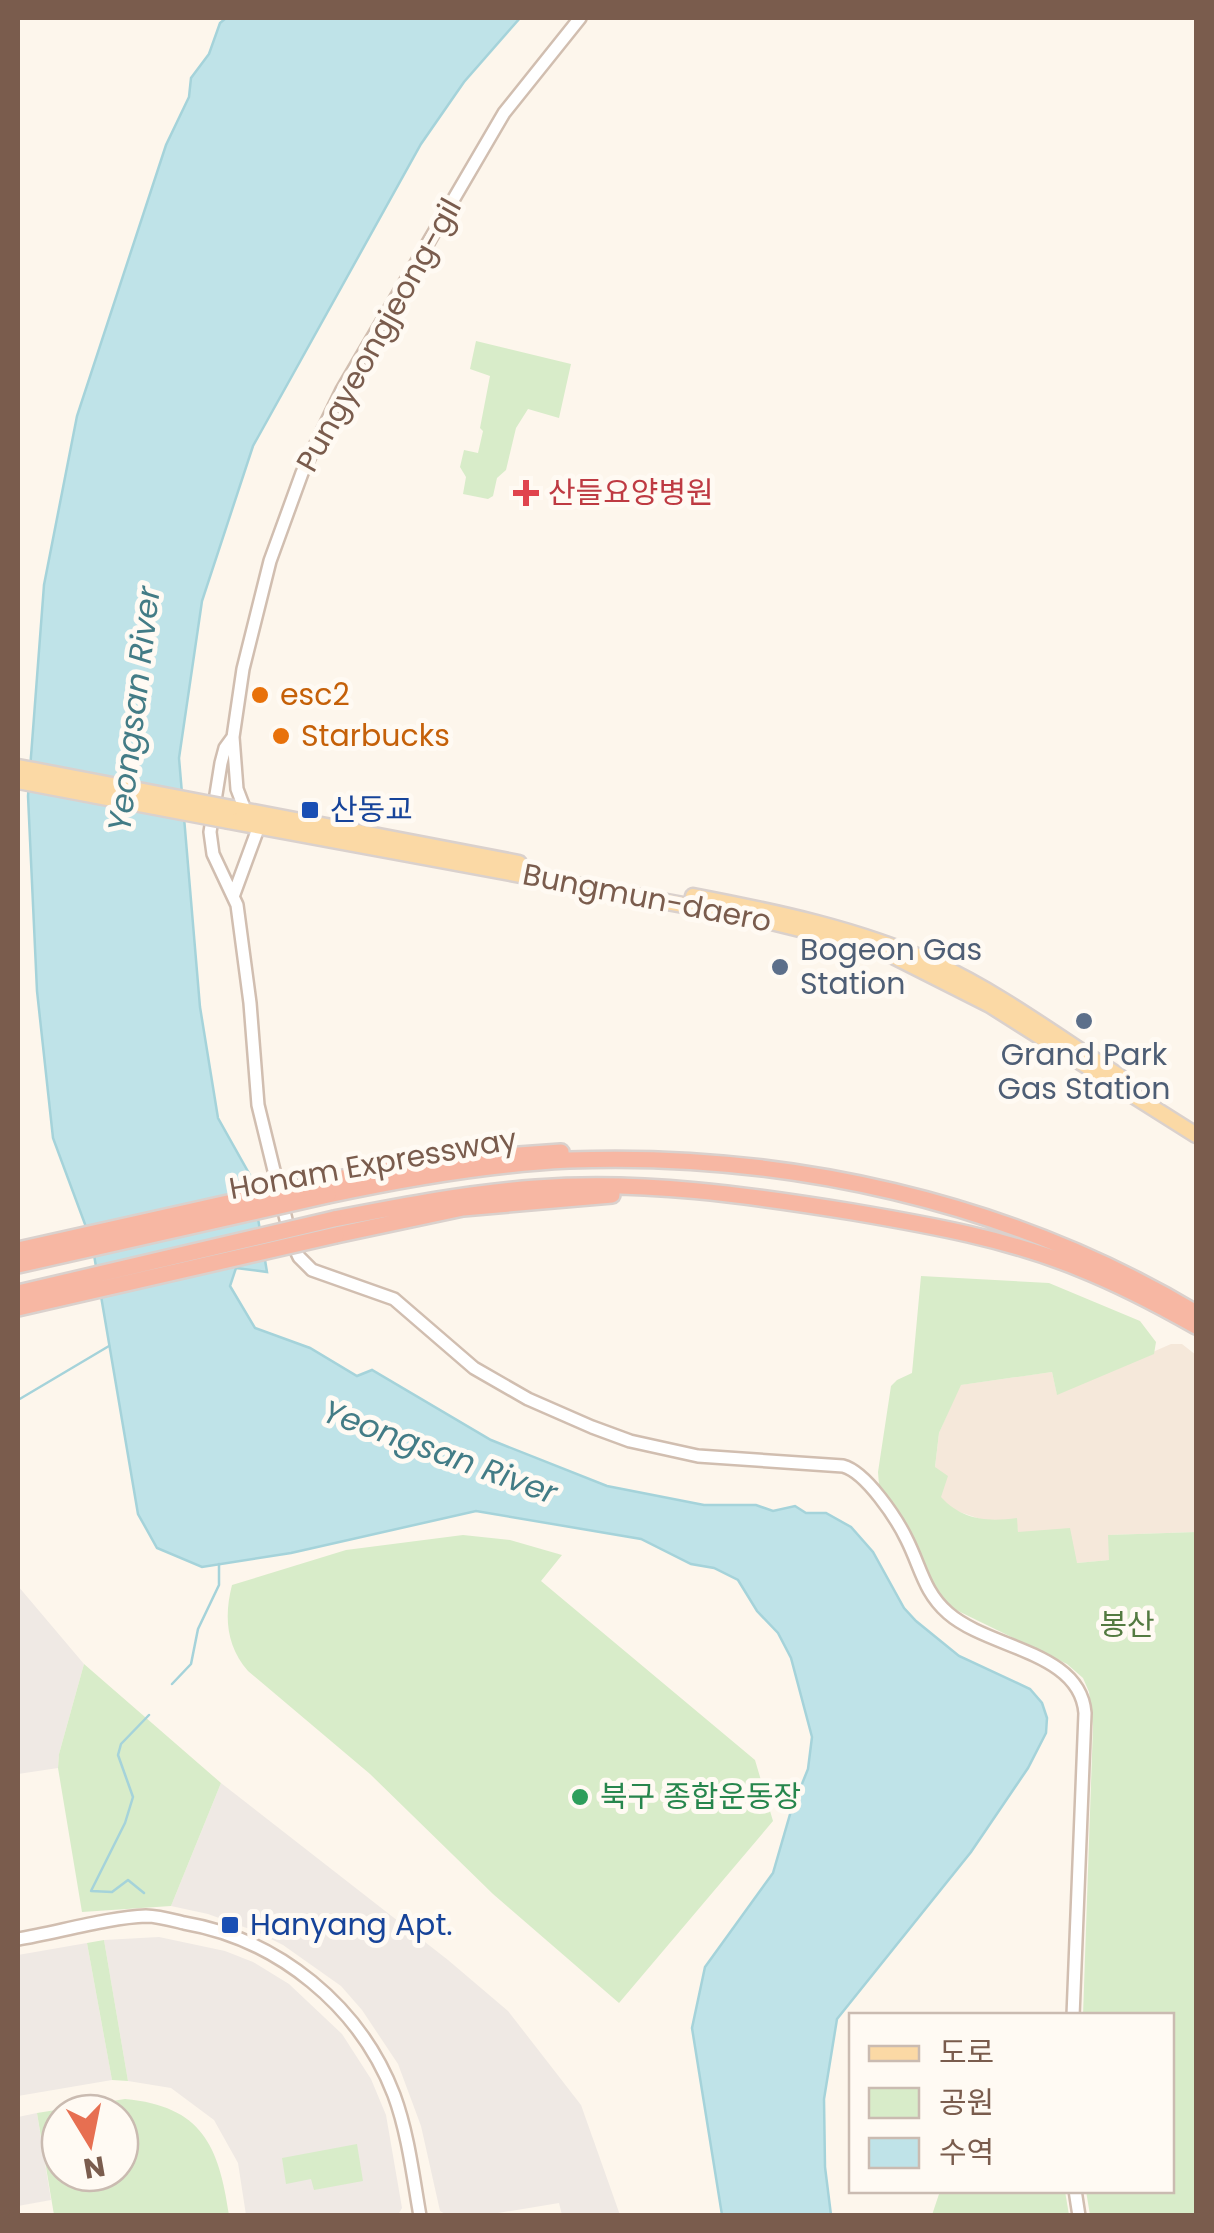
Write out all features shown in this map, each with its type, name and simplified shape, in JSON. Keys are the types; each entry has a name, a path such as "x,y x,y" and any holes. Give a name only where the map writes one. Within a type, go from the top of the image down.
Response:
{"highway":[{"name":"Honam Expressway","path":"18,1265 327,1188 568,1160 697,1162 814,1174 958,1208 1062,1246 1193,1317"},
{"name":"Honam Expressway","path":"18,1293 335,1227 466,1195 537,1188 651,1186 773,1199 906,1222 994,1241 1144,1290"},
{"path":"18,1250 327,1188"},
{"path":"18,1308 335,1227"}],"main road":[{"path":"18,767 235,813"},
{"path":"18,781 235,813"},
{"name":"Bungmun-daero","path":"235,813 259,826 741,915 854,942 892,956 990,1005 1196,1135"},
{"name":"Bungmun-daero","path":"235,813 762,909 862,935 939,966 994,995 1196,1124"}],"street":[{"name":"Pungyeongjeong-gil","path":"580,18 504,113 315,443 270,560 243,669 233,738 220,763 210,832 218,868 234,894 250,1003 258,1105 291,1240 305,1265 325,1277 394,1298 474,1368 528,1399 592,1428 630,1441 710,1458 852,1468 867,1481 906,1538 923,1584 946,1611 975,1631 1059,1668 1074,1681 1084,1713 1074,2013"},
{"path":"233,738 235,813"},
{"path":"234,894 259,826"},
{"path":"18,1939 147,1916 200,1925 246,1940 292,1966 344,2012 384,2073 396,2099 420,2216"}],"shaded area":[{"path":"1171,1344 1182,1344 1196,1355 1196,1532 1109,1535 1109,1560 1077,1563 1018,1532 1016,1519 989,1522 951,1509 941,1498 935,1467 939,1433 960,1385 1052,1372 1057,1394"},
{"path":"18,1586 84,1664 58,1768 18,1774"},
{"path":"221,1783 508,2011 581,2105 620,2215 562,2215 559,2203 486,2215 447,2215 440,2211 421,2126 398,2064 341,1986 283,1945 255,1931 171,1906"},
{"path":"159,1937 225,1951 253,1962 289,1984 342,2034 371,2079 386,2115 402,2208 398,2215 246,2215 238,2163 214,2120 171,2088 128,2081 104,1940"},
{"path":"87,1943 112,2080 18,2096 18,1955"},
{"path":"37,2113 40,2193 50,2193 51,2200 18,2206 18,2117"}],"green space":[{"path":"476,341 571,364 559,418 528,409 516,428 506,470 497,478 493,496 488,499 463,494 466,477 460,467 464,450 478,453 490,376 470,369"},
{"name":"봉산","path":"921,1276 1049,1283 1140,1321 1156,1342 1154,1354 1057,1395 1052,1372 961,1385 939,1433 935,1467 948,1476 941,1497 966,1515 995,1520 1017,1518 1018,1532 1070,1528 1077,1563 1109,1560 1108,1535 1196,1532 1196,2215 1090,2215 1086,2193 1174,2193 1174,2013 1083,2013 1093,1726 1089,1692 1083,1678 1067,1664 954,1609 934,1589 879,1485 891,1386 912,1373"},
{"name":"북구 종합운동장","path":"463,1535 510,1540 562,1555 541,1581 755,1760 773,1821 619,2003 493,1894 370,1774 248,1671 231,1641 228,1608 232,1585 346,1550"},
{"path":"84,1664 221,1783 171,1906 82,1912 58,1768"},
{"path":"104,1940 128,2081 112,2080 87,1943"},
{"path":"140,2101 172,2110 202,2134 219,2169 229,2215 54,2215 50,2193 140,2193"},
{"path":"357,2144 363,2181 314,2190 311,2179 286,2184 282,2158"},
{"path":"939,2193 1065,2193 1069,2215 932,2215"}],"water":[{"name":"Yeongsan River","path":"226,18 520,18 464,82 421,144 253,446 202,601 179,758 200,1007 218,1118 251,1177 267,1272 236,1268 230,1286 255,1328 310,1348 357,1376 372,1370 491,1440 607,1486 704,1505 756,1505 773,1511 795,1506 806,1513 826,1513 851,1527 873,1552 904,1608 916,1621 959,1656 1030,1689 1042,1703 1047,1718 1046,1733 1028,1768 971,1852 837,2019 824,2099 825,2167 831,2215 722,2215 692,2028 705,1967 773,1873 808,1769 812,1737 791,1658 778,1633 757,1611 738,1580 714,1568 691,1564 641,1539 476,1511 291,1553 202,1567 157,1548 138,1514 92,1243 53,1138 37,991 28,796 44,585 77,416 166,145 189,97 191,78 209,54 220,23"}],"waterway":[{"path":"18,1400 109,1346"},
{"path":"172,1684 191,1664 198,1629 219,1585 219,1564"},
{"path":"144,1893 128,1880 112,1892 91,1891 125,1823 133,1797 118,1755 121,1744 149,1715"}],"place":[{"name":"산들요양병원","path":"526,493"},
{"name":"esc2","path":"260,695"},
{"name":"Starbucks","path":"281,736"},
{"name":"산동교","path":"310,810"},
{"name":"Bogeon Gas Station","path":"780,967"},
{"name":"Grand Park Gas Station","path":"1084,1021"},
{"name":"북구 종합운동장","path":"580,1797"},
{"name":"Hanyang Apt.","path":"230,1925"}]}
